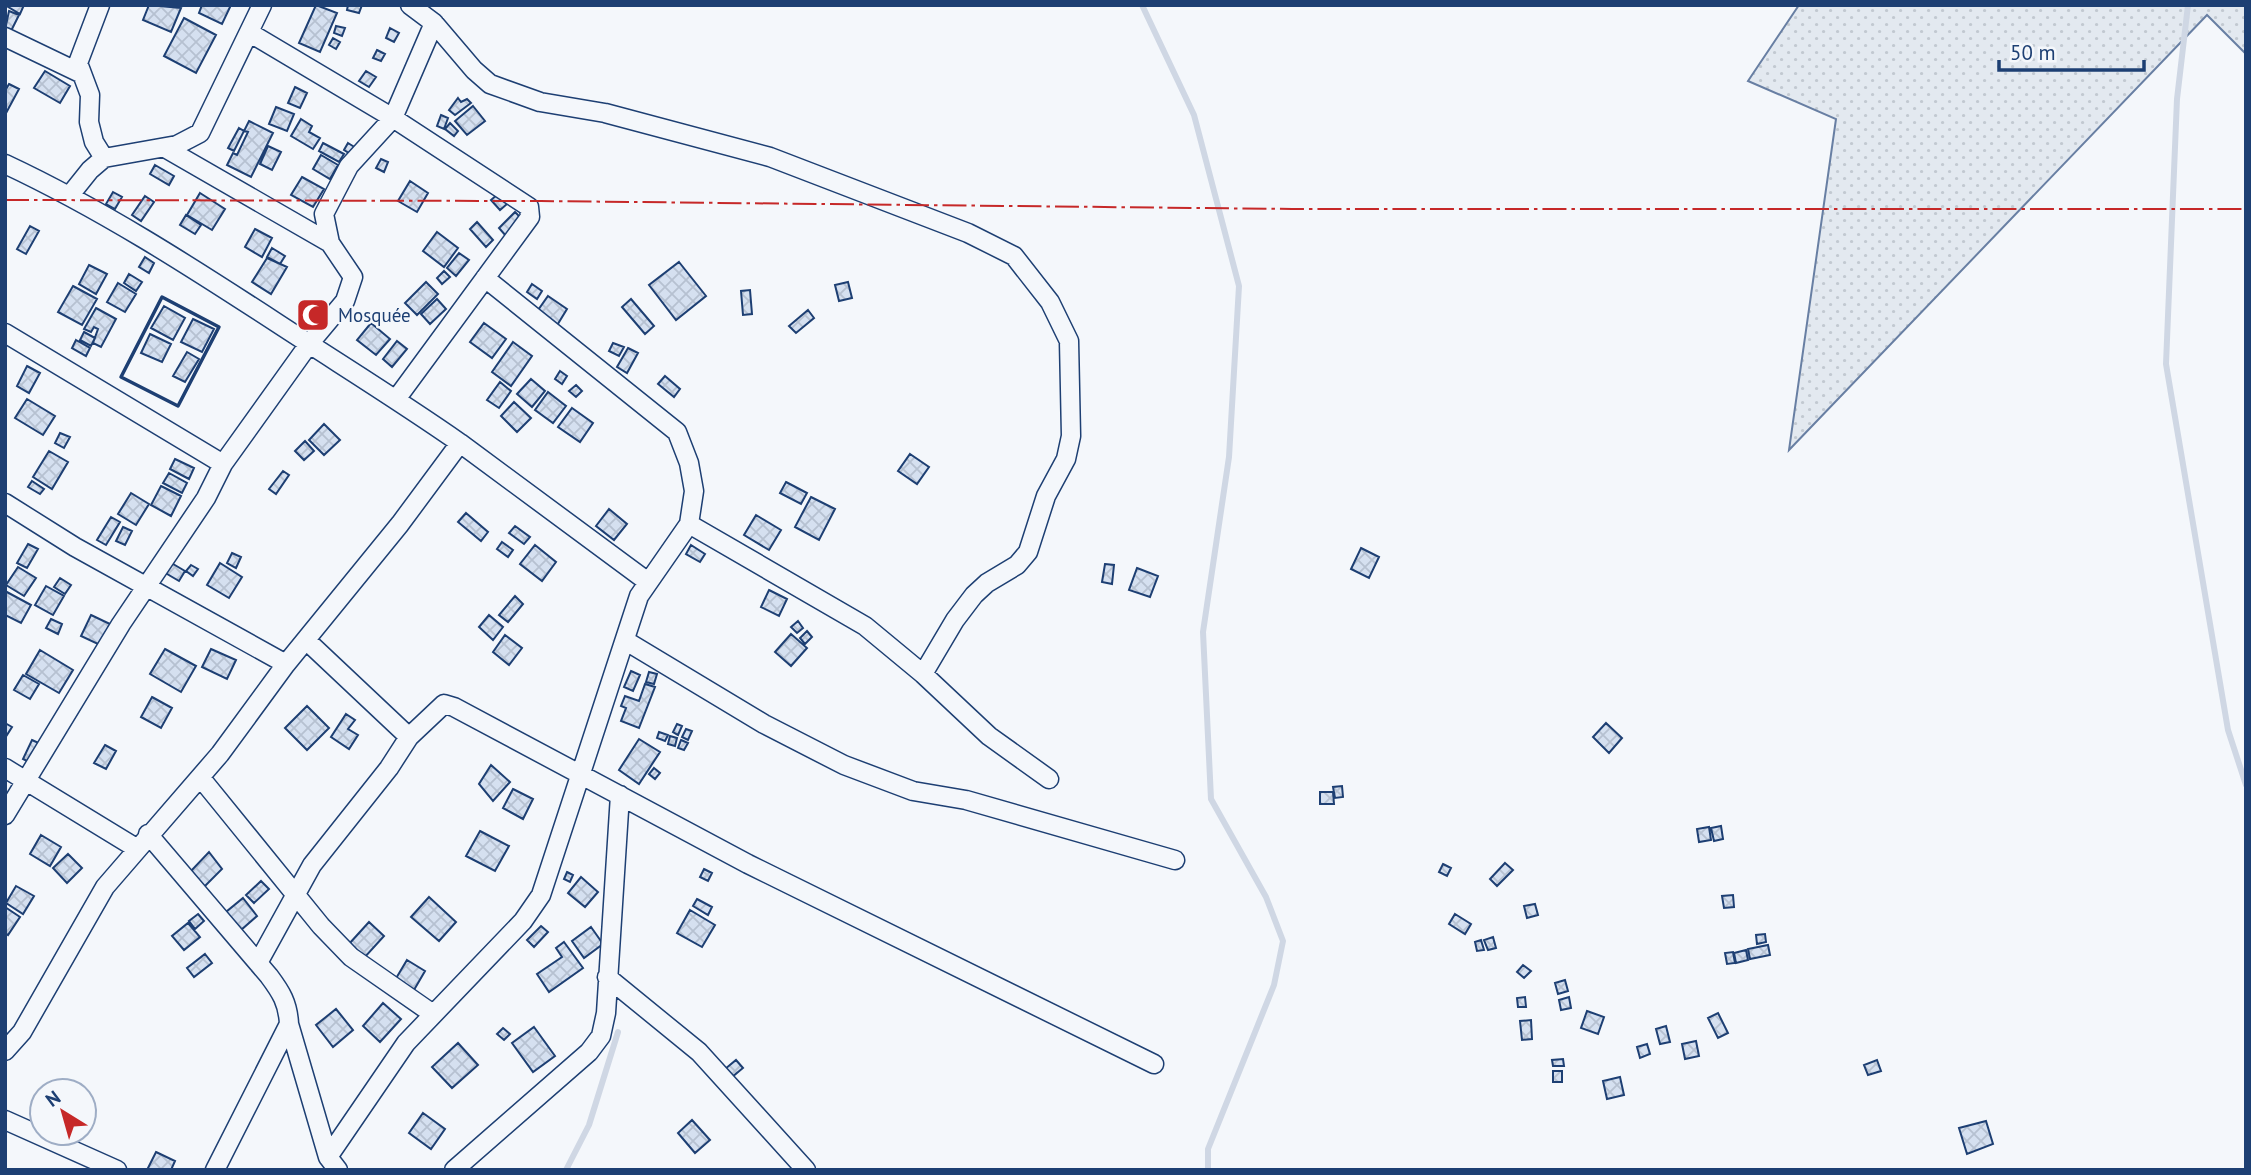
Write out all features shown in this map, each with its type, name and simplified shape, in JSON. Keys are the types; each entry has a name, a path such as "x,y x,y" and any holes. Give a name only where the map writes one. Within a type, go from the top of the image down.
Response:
{"street":[{"path":"100,5 79,55 80,73 90,94 91,132 104,158"},
{"path":"70,195 90,170 104,158 165,148 188,142 200,133 250,33 261,5"},
{"path":"410,5 434,23 474,71 490,84 540,102 605,113 770,158 968,233 1014,256 1050,302 1069,341 1072,436 1066,459 1046,496 1028,552 1017,565 986,583 974,595 955,620 923,674"},
{"path":"5,816 121,624 206,498 223,464 309,344 345,301 353,278 330,243 324,223 326,208 349,166 393,117 434,23"},
{"path":"250,33 393,117 529,207 530,217 397,398"},
{"path":"5,37 80,73"},
{"path":"165,148 330,243"},
{"path":"5,164 70,195 150,241 397,398 648,582"},
{"path":"333,1163 406,1043 536,905 584,773 639,596 689,524 694,491 689,463 677,432 485,278"},
{"path":"5,333 223,464"},
{"path":"7,1046 22,1032 105,887 220,754 286,664 400,524 460,443"},
{"path":"5,503 286,664"},
{"path":"689,524 865,626 923,674 989,736 1049,779"},
{"path":"306,640 409,737"},
{"path":"626,641 764,724 844,765 914,791 966,800 1175,860"},
{"path":"258,963 312,865 389,768 409,737 444,704 584,773 748,864 1154,1064"},
{"path":"5,768 142,841 258,963 285,997 289,1024 333,1163"},
{"path":"200,776 351,957 433,1014"},
{"path":"454,1170 596,1044 605,1026 620,795"},
{"path":"607,977 699,1052 806,1170"},
{"path":"215,1170 289,1024"},
{"path":"5,1120 117,1170"}],"shaded area":[{"path":"1799,5 2246,5 2246,54 2207,15 1789,450 1836,119 1748,81"}],"building":[{"path":"5,5 24,5 20,14"},
{"path":"149,5 181,8 171,32 143,20"},
{"path":"202,5 231,5 222,24 199,13"},
{"path":"316,5 337,13 320,52 299,43"},
{"path":"348,5 362,5 359,13 347,10"},
{"path":"9,11 19,15 10,33 5,30"},
{"path":"184,18 216,35 196,73 164,56"},
{"path":"336,26 345,28 342,36 334,33"},
{"path":"390,28 399,33 394,42 386,38"},
{"path":"333,38 340,42 336,49 329,45"},
{"path":"377,50 385,54 381,61 373,58"},
{"path":"45,71 70,86 60,103 34,88"},
{"path":"366,71 376,77 369,87 359,81"},
{"path":"9,84 19,89 5,115 5,91"},
{"path":"295,87 307,93 300,108 288,103"},
{"path":"458,98 461,102 467,99 471,103 455,115 449,110"},
{"path":"473,106 485,121 467,135 455,121"},
{"path":"276,107 294,114 287,131 269,124"},
{"path":"441,115 448,118 444,129 437,126"},
{"path":"301,119 312,126 309,132 320,138 313,149 291,136"},
{"path":"249,121 273,133 251,177 227,165 233,153 237,155 248,132 244,131"},
{"path":"450,123 458,131 454,136 445,129"},
{"path":"239,128 244,131 234,151 228,148"},
{"path":"323,143 344,154 339,162 319,151"},
{"path":"348,143 356,148 352,155 344,150"},
{"path":"268,146 281,152 272,170 260,164"},
{"path":"321,155 338,165 330,179 313,169"},
{"path":"381,159 388,162 384,172 376,168"},
{"path":"155,165 174,176 169,185 150,174"},
{"path":"302,177 324,189 313,207 291,195"},
{"path":"410,181 428,193 417,212 398,201"},
{"path":"113,192 122,197 115,209 106,204"},
{"path":"200,193 225,209 212,230 187,215"},
{"path":"498,194 507,204 500,210 491,200"},
{"path":"145,196 154,202 141,221 132,215"},
{"path":"515,212 522,219 506,236 499,228"},
{"path":"186,215 201,225 195,234 180,225"},
{"path":"477,222 493,240 486,247 470,229"},
{"path":"30,226 39,231 26,254 17,249"},
{"path":"255,229 272,238 262,257 245,247"},
{"path":"437,232 458,248 444,267 423,251"},
{"path":"272,248 285,256 280,264 267,257"},
{"path":"459,253 469,260 456,276 447,268"},
{"path":"145,257 154,263 149,273 139,267"},
{"path":"267,258 287,267 271,294 252,282"},
{"path":"679,262 706,296 676,320 649,285"},
{"path":"89,265 107,274 96,294 79,284"},
{"path":"444,271 450,277 442,284 437,278"},
{"path":"129,274 142,282 136,291 124,283"},
{"path":"426,282 438,294 417,315 405,303"},
{"path":"848,282 852,298 839,301 835,285"},
{"path":"118,283 136,294 125,312 107,302"},
{"path":"532,284 542,291 537,299 527,292"},
{"path":"73,286 97,299 82,325 58,312"},
{"path":"750,290 752,314 743,315 741,291"},
{"path":"548,296 567,309 556,327 536,313"},
{"path":"437,299 446,309 430,324 421,314"},
{"path":"631,299 654,326 645,334 622,307"},
{"name":"Mosquée","path":"313,301 324,310 314,327 301,320"},
{"path":"164,306 185,318 173,340 151,328"},
{"path":"96,308 116,319 101,347 93,343 98,329 94,327 91,332 84,329"},
{"path":"808,310 814,318 796,333 789,326"},
{"path":"193,319 214,329 202,352 181,342"},
{"path":"371,323 390,339 376,355 357,340"},
{"path":"484,323 506,339 492,358 470,342"},
{"path":"84,332 95,338 91,346 80,340"},
{"path":"150,334 171,344 162,362 141,353"},
{"path":"76,340 90,348 86,356 72,348"},
{"path":"397,341 407,349 392,367 383,359"},
{"path":"513,342 532,356 511,386 492,372"},
{"path":"613,343 624,347 619,356 609,351"},
{"path":"628,348 638,353 627,373 617,367"},
{"path":"187,352 199,359 185,382 173,376"},
{"path":"27,366 40,373 29,393 17,386"},
{"path":"560,371 567,376 562,384 555,379"},
{"path":"665,376 680,389 674,397 658,384"},
{"path":"531,379 545,391 532,407 517,394"},
{"path":"500,382 511,391 499,408 487,400"},
{"path":"576,385 582,391 576,397 569,391"},
{"path":"548,392 566,406 553,423 535,410"},
{"path":"27,399 55,416 43,435 15,418"},
{"path":"514,402 531,418 517,432 501,416"},
{"path":"572,408 593,423 580,442 558,427"},
{"path":"324,424 340,440 324,455 309,440"},
{"path":"60,433 70,437 64,448 55,443"},
{"path":"305,441 314,451 304,460 295,451"},
{"path":"49,451 68,462 52,489 33,477"},
{"path":"910,454 929,467 917,484 898,471"},
{"path":"175,459 194,468 189,479 170,469"},
{"path":"283,471 289,475 276,494 269,489"},
{"path":"169,473 187,483 182,493 163,483"},
{"path":"32,481 44,489 40,494 28,487"},
{"path":"786,482 807,493 801,504 780,493"},
{"path":"161,486 181,496 171,516 151,505"},
{"path":"131,493 149,504 136,525 118,514"},
{"path":"811,497 835,509 819,540 795,527"},
{"path":"609,509 627,524 614,540 596,526"},
{"path":"466,513 488,532 481,541 458,522"},
{"path":"756,515 781,530 769,550 744,535"},
{"path":"111,517 120,522 106,545 97,540"},
{"path":"515,526 530,537 524,544 509,533"},
{"path":"123,527 132,531 125,545 116,541"},
{"path":"502,542 513,550 508,557 497,549"},
{"path":"28,544 38,549 27,568 17,563"},
{"path":"535,545 556,562 542,581 520,564"},
{"path":"691,545 705,554 700,562 686,554"},
{"path":"1361,548 1379,557 1369,578 1351,569"},
{"path":"232,553 241,557 236,568 227,563"},
{"path":"168,561 185,571 179,581 162,571"},
{"path":"220,563 242,577 229,598 207,585"},
{"path":"1105,564 1114,565 1112,584 1102,582"},
{"path":"191,565 198,569 193,576 186,571"},
{"path":"18,567 36,578 24,596 6,585"},
{"path":"1137,568 1158,576 1150,597 1129,590"},
{"path":"60,578 71,585 65,594 54,587"},
{"path":"46,586 64,596 53,615 35,605"},
{"path":"769,590 787,599 779,616 761,607"},
{"path":"5,591 31,605 21,623 5,615"},
{"path":"515,596 523,604 508,622 499,615"},
{"path":"91,615 110,624 100,645 81,636"},
{"path":"489,615 503,627 493,640 479,627"},
{"path":"51,619 62,624 58,634 46,628"},
{"path":"798,621 803,628 797,633 791,627"},
{"path":"807,631 812,637 805,644 800,638"},
{"path":"791,634 807,648 791,666 775,652"},
{"path":"505,635 522,648 509,665 493,652"},
{"path":"165,649 196,666 181,692 150,674"},
{"path":"211,649 236,660 227,679 202,667"},
{"path":"40,650 73,670 59,693 26,674"},
{"path":"631,671 640,675 633,691 624,687"},
{"path":"649,672 657,674 654,684 646,682"},
{"path":"23,675 39,684 30,699 14,690"},
{"path":"645,684 655,687 639,728 621,721 626,708 621,706 625,696 639,701"},
{"path":"152,697 172,708 161,728 141,717"},
{"path":"307,706 329,728 307,750 285,728"},
{"path":"346,714 355,720 348,729 358,735 349,749 331,737"},
{"path":"5,723 12,727 5,738"},
{"path":"1606,723 1622,738 1609,753 1593,737"},
{"path":"677,724 682,726 678,735 673,732"},
{"path":"686,729 692,731 688,740 682,737"},
{"path":"659,732 668,735 665,741 657,738"},
{"path":"670,736 677,738 675,746 668,744"},
{"path":"639,739 660,752 639,784 619,770"},
{"path":"32,740 43,745 33,764 23,759"},
{"path":"681,740 688,743 684,750 678,748"},
{"path":"105,745 116,751 106,769 94,763"},
{"path":"491,765 510,782 493,801 479,784"},
{"path":"654,768 660,773 655,779 649,774"},
{"path":"1342,786 1343,797 1335,798 1333,787"},
{"path":"513,789 533,799 523,819 503,808"},
{"path":"1320,792 1333,792 1334,804 1320,804"},
{"path":"1721,826 1723,839 1714,841 1711,828"},
{"path":"1709,827 1711,840 1699,842 1697,829"},
{"path":"480,831 509,846 495,871 466,856"},
{"path":"41,835 61,847 50,866 30,854"},
{"path":"209,852 222,869 203,888 190,872"},
{"path":"68,854 82,868 67,883 53,868"},
{"path":"1505,863 1513,870 1497,886 1490,879"},
{"path":"1443,864 1451,868 1447,876 1439,872"},
{"path":"704,869 712,873 708,881 700,877"},
{"path":"567,872 573,875 570,882 564,879"},
{"path":"581,877 598,892 585,907 568,893"},
{"path":"261,881 269,889 254,903 246,895"},
{"path":"16,886 34,896 23,914 6,903"},
{"path":"1733,895 1734,907 1724,908 1722,896"},
{"path":"429,897 456,922 439,941 411,917"},
{"path":"243,898 257,916 241,930 226,912"},
{"path":"697,899 712,907 708,915 693,906"},
{"path":"1535,904 1538,915 1527,918 1524,906"},
{"path":"5,907 20,917 8,935 5,933"},
{"path":"690,910 715,925 702,947 677,933"},
{"path":"198,914 204,921 195,929 189,921"},
{"path":"1455,914 1471,924 1465,934 1449,924"},
{"path":"369,922 384,936 365,957 349,944"},
{"path":"188,923 200,937 184,950 172,936"},
{"path":"541,926 548,932 534,947 527,940"},
{"path":"591,927 603,944 584,958 572,941"},
{"path":"1765,934 1766,942 1757,944 1756,935"},
{"path":"1493,937 1496,948 1488,950 1484,940"},
{"path":"1481,940 1484,950 1477,951 1475,942"},
{"path":"564,942 583,968 549,992 537,974 562,957 556,948"},
{"path":"1768,945 1770,955 1750,959 1748,949"},
{"path":"1746,950 1748,960 1736,963 1734,953"},
{"path":"1733,952 1735,963 1727,964 1725,953"},
{"path":"205,954 212,963 194,977 187,968"},
{"path":"407,960 425,971 414,990 395,980"},
{"path":"1523,965 1531,971 1524,978 1517,972"},
{"path":"1565,980 1568,991 1558,994 1555,983"},
{"path":"1525,997 1526,1007 1518,1007 1517,998"},
{"path":"1569,997 1571,1008 1561,1010 1559,1000"},
{"path":"383,1003 401,1019 380,1042 363,1026"},
{"path":"336,1009 353,1030 333,1047 316,1025"},
{"path":"1587,1011 1604,1017 1598,1034 1581,1028"},
{"path":"1718,1013 1728,1033 1718,1038 1708,1018"},
{"path":"1531,1020 1532,1039 1522,1040 1520,1021"},
{"path":"1666,1026 1670,1042 1660,1044 1656,1029"},
{"path":"534,1027 555,1056 533,1072 512,1043"},
{"path":"503,1028 510,1034 504,1040 497,1034"},
{"path":"1696,1041 1699,1056 1685,1059 1682,1044"},
{"path":"458,1043 478,1065 452,1088 432,1067"},
{"path":"1647,1044 1650,1054 1640,1058 1637,1047"},
{"path":"1563,1059 1564,1066 1553,1066 1552,1060"},
{"path":"736,1060 743,1068 732,1077 725,1069"},
{"path":"1877,1060 1881,1071 1868,1075 1864,1065"},
{"path":"1553,1071 1562,1071 1562,1082 1553,1082"},
{"path":"1620,1077 1624,1095 1607,1099 1603,1081"},
{"path":"423,1113 445,1129 431,1149 409,1133"},
{"path":"692,1120 710,1140 695,1153 678,1133"},
{"path":"1986,1121 1993,1144 1967,1154 1959,1128"},
{"path":"156,1152 175,1161 171,1170 147,1170"}],"waterway":[{"path":"1142,5 1194,115 1239,286 1229,457 1203,632 1211,799 1266,897 1283,941 1274,985 1208,1149 1208,1170"},
{"path":"2188,5 2177,99 2166,364 2228,730 2246,785"},
{"path":"566,1170 589,1125 618,1032"}],"wall":[{"path":"162,297 219,327 178,406 121,377 162,297"}],"power":[{"path":"5,200 541,201 1292,209 2246,209"}],"place":[{"name":"Mosquée","path":"313,315"}]}
